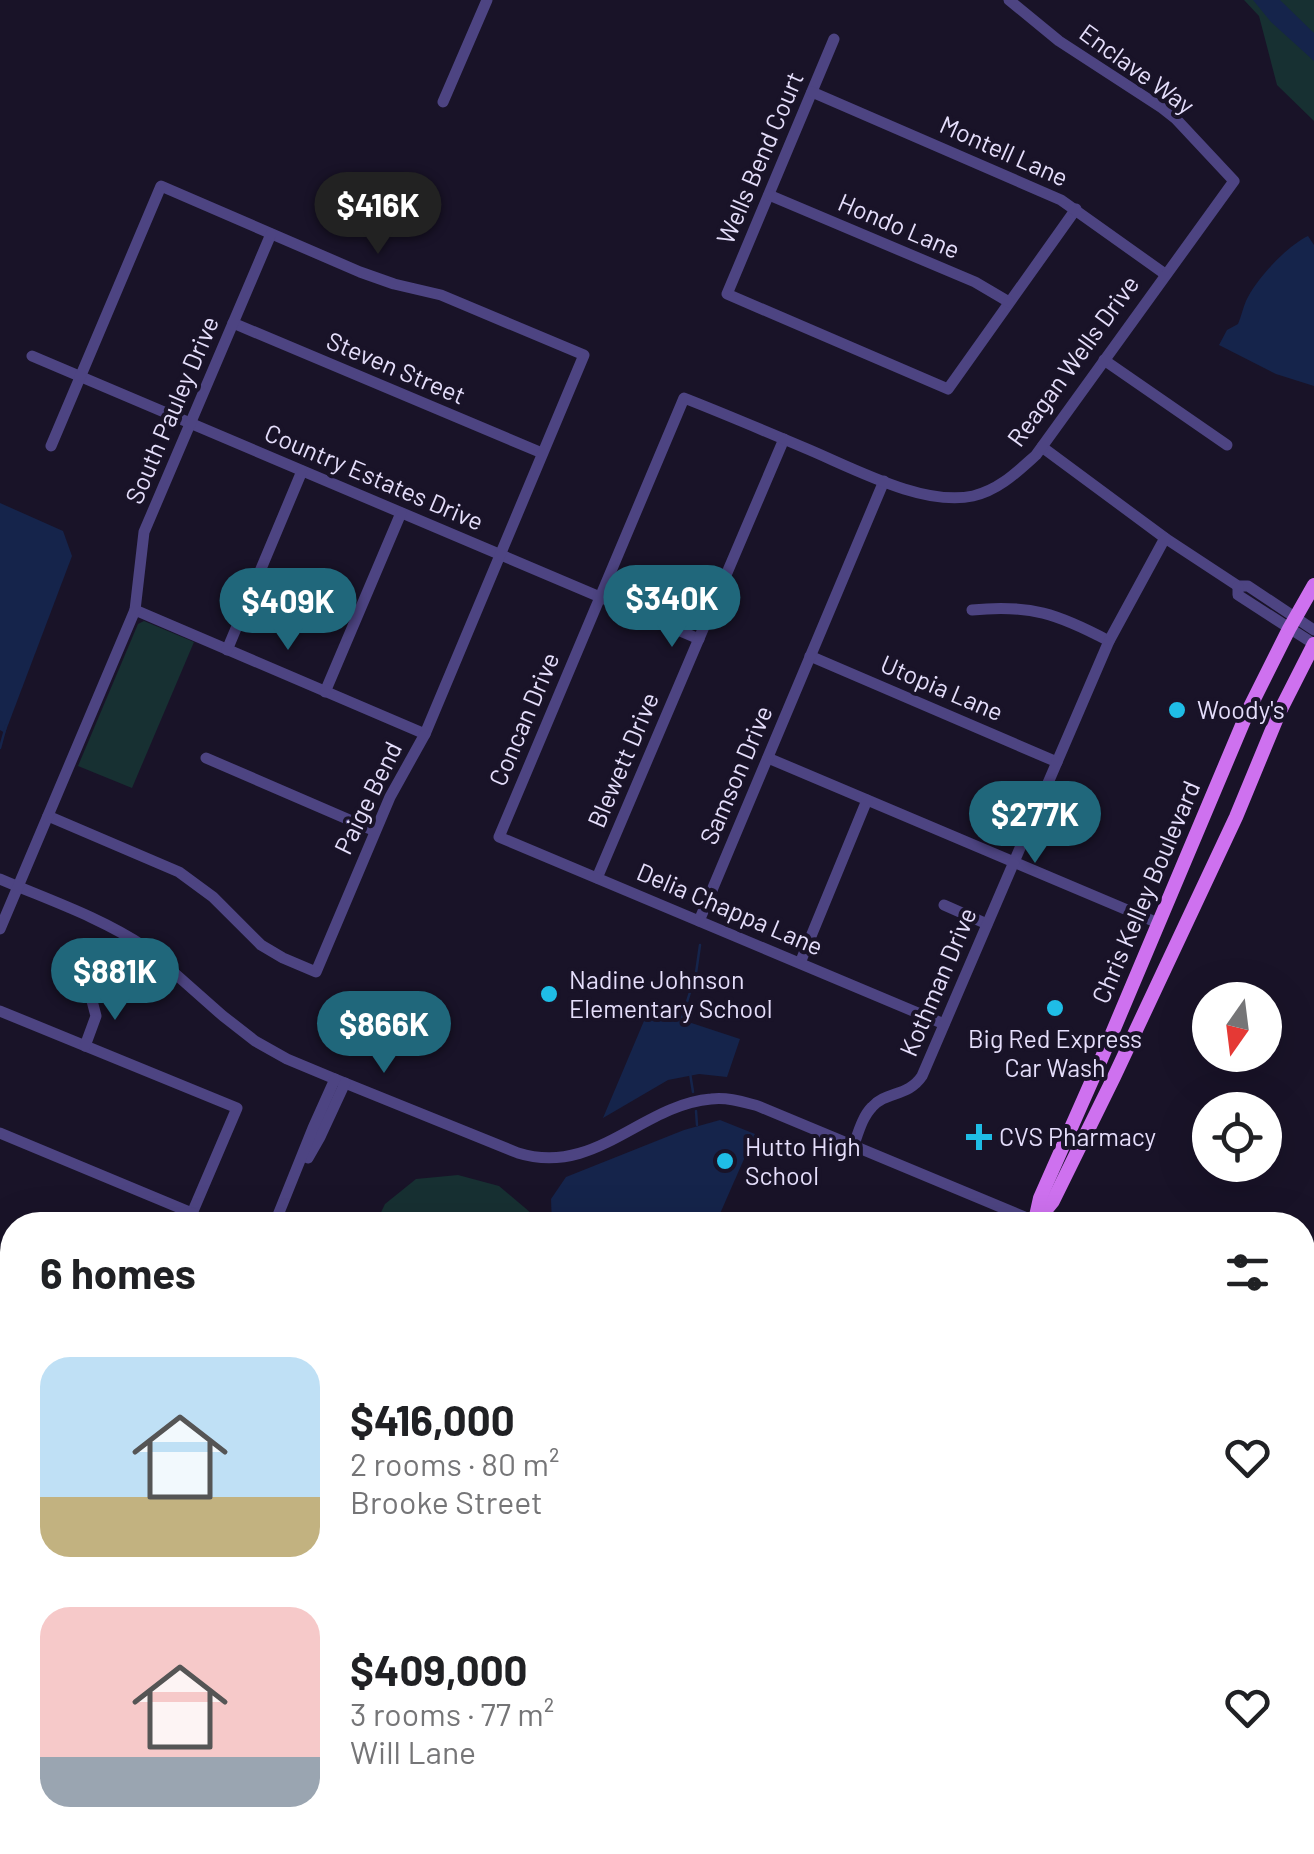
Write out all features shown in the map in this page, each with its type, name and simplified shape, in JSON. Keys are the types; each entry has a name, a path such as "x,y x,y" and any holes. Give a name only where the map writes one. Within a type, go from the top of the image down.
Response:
{"main road":[{"name":"Chris Kelley Boulevard","path":"1039,1212 1040,1198 1248,711 1314,586"},
{"name":"Chris Kelley Boulevard","path":"1046,1212 1106,1095 1314,644"}],"street":[{"path":"443,102 486,0"},
{"name":"Enclave Way","path":"1009,0 1059,41 1176,119 1234,181"},
{"name":"Wells Bend Court","path":"834,39 727,294 948,389 1009,302"},
{"name":"Montell Lane","path":"812,92 1042,191 1076,209 1165,274"},
{"name":"Reagan Wells Drive","path":"684,398 884,481 950,498 973,496 1010,479 1042,447 1234,181"},
{"path":"52,446 160,186 272,234"},
{"name":"Hondo Lane","path":"768,195 965,278 1009,302"},
{"path":"1009,302 1076,209"},
{"name":"South Pauley Drive","path":"0,929 135,610 144,532 272,234"},
{"name":"Paige Bend","path":"48,816 180,872 213,897 261,946 316,972 390,797 424,734 584,354 441,296 379,279 272,234"},
{"name":"Steven Street","path":"233,323 542,454"},
{"name":"Country Estates Drive","path":"32,356 699,639"},
{"path":"1104,360 1227,446"},
{"name":"Concan Drive","path":"499,837 684,398"},
{"name":"Blewett Drive","path":"597,878 784,439"},
{"path":"1042,447 1165,538 1238,586 1248,586 1314,644"},
{"path":"228,650 302,470"},
{"name":"Samson Drive","path":"700,921 884,481"},
{"path":"325,692 401,513"},
{"name":"Kothman Drive","path":"853,1146 874,1104 918,1083 1109,640 1165,538"},
{"path":"135,610 424,734"},
{"path":"972,610 1038,610 1109,640"},
{"path":"1292,623 1314,630"},
{"name":"Utopia Lane","path":"810,656 1057,762"},
{"path":"206,758 375,831"},
{"path":"768,758 1158,923"},
{"path":"800,963 867,800"},
{"name":"Delia Chappa Lane","path":"499,837 944,1024"},
{"path":"0,878 129,936 255,1041 288,1059 518,1153 545,1158 593,1150 690,1102 726,1098 758,1106 1010,1212"},
{"path":"944,905 987,924"},
{"path":"84,1046 96,1016 91,997"},
{"path":"0,1011 237,1108 193,1212"},
{"path":"280,1212 312,1128 340,1081"},
{"path":"0,1133 175,1212"}],"green space":[{"path":"1244,0 1314,0 1314,121 1277,85 1259,16"},
{"path":"144,621 194,642 132,788 78,766 138,624"},
{"path":"458,1175 499,1186 530,1212 381,1212 385,1204 416,1179"}],"water":[{"path":"1253,0 1280,0 1314,33 1314,61 1271,22"},
{"path":"1308,236 1314,245 1314,386 1276,374 1219,345 1227,330 1238,324 1246,301 1264,273"},
{"path":"0,503 63,531 72,556 5,733 0,730"},
{"path":"649,1009 740,1039 727,1077 699,1074 668,1080 603,1118"},
{"path":"720,1120 755,1134 721,1212 552,1212 551,1199 566,1177 684,1130"}],"waterway":[{"path":"0,748 6,726"},
{"path":"681,1021 700,945"},
{"path":"690,1073 693,1092"},
{"path":"696,1111 697,1125"}],"place":[{"name":"Woody's","path":"1177,710"},
{"name":"Nadine Johnson Elementary School","path":"549,994"},
{"name":"Big Red Express Car Wash","path":"1055,1008"},
{"name":"CVS Pharmacy","path":"979,1137"},
{"name":"Hutto High School","path":"725,1161"}]}
